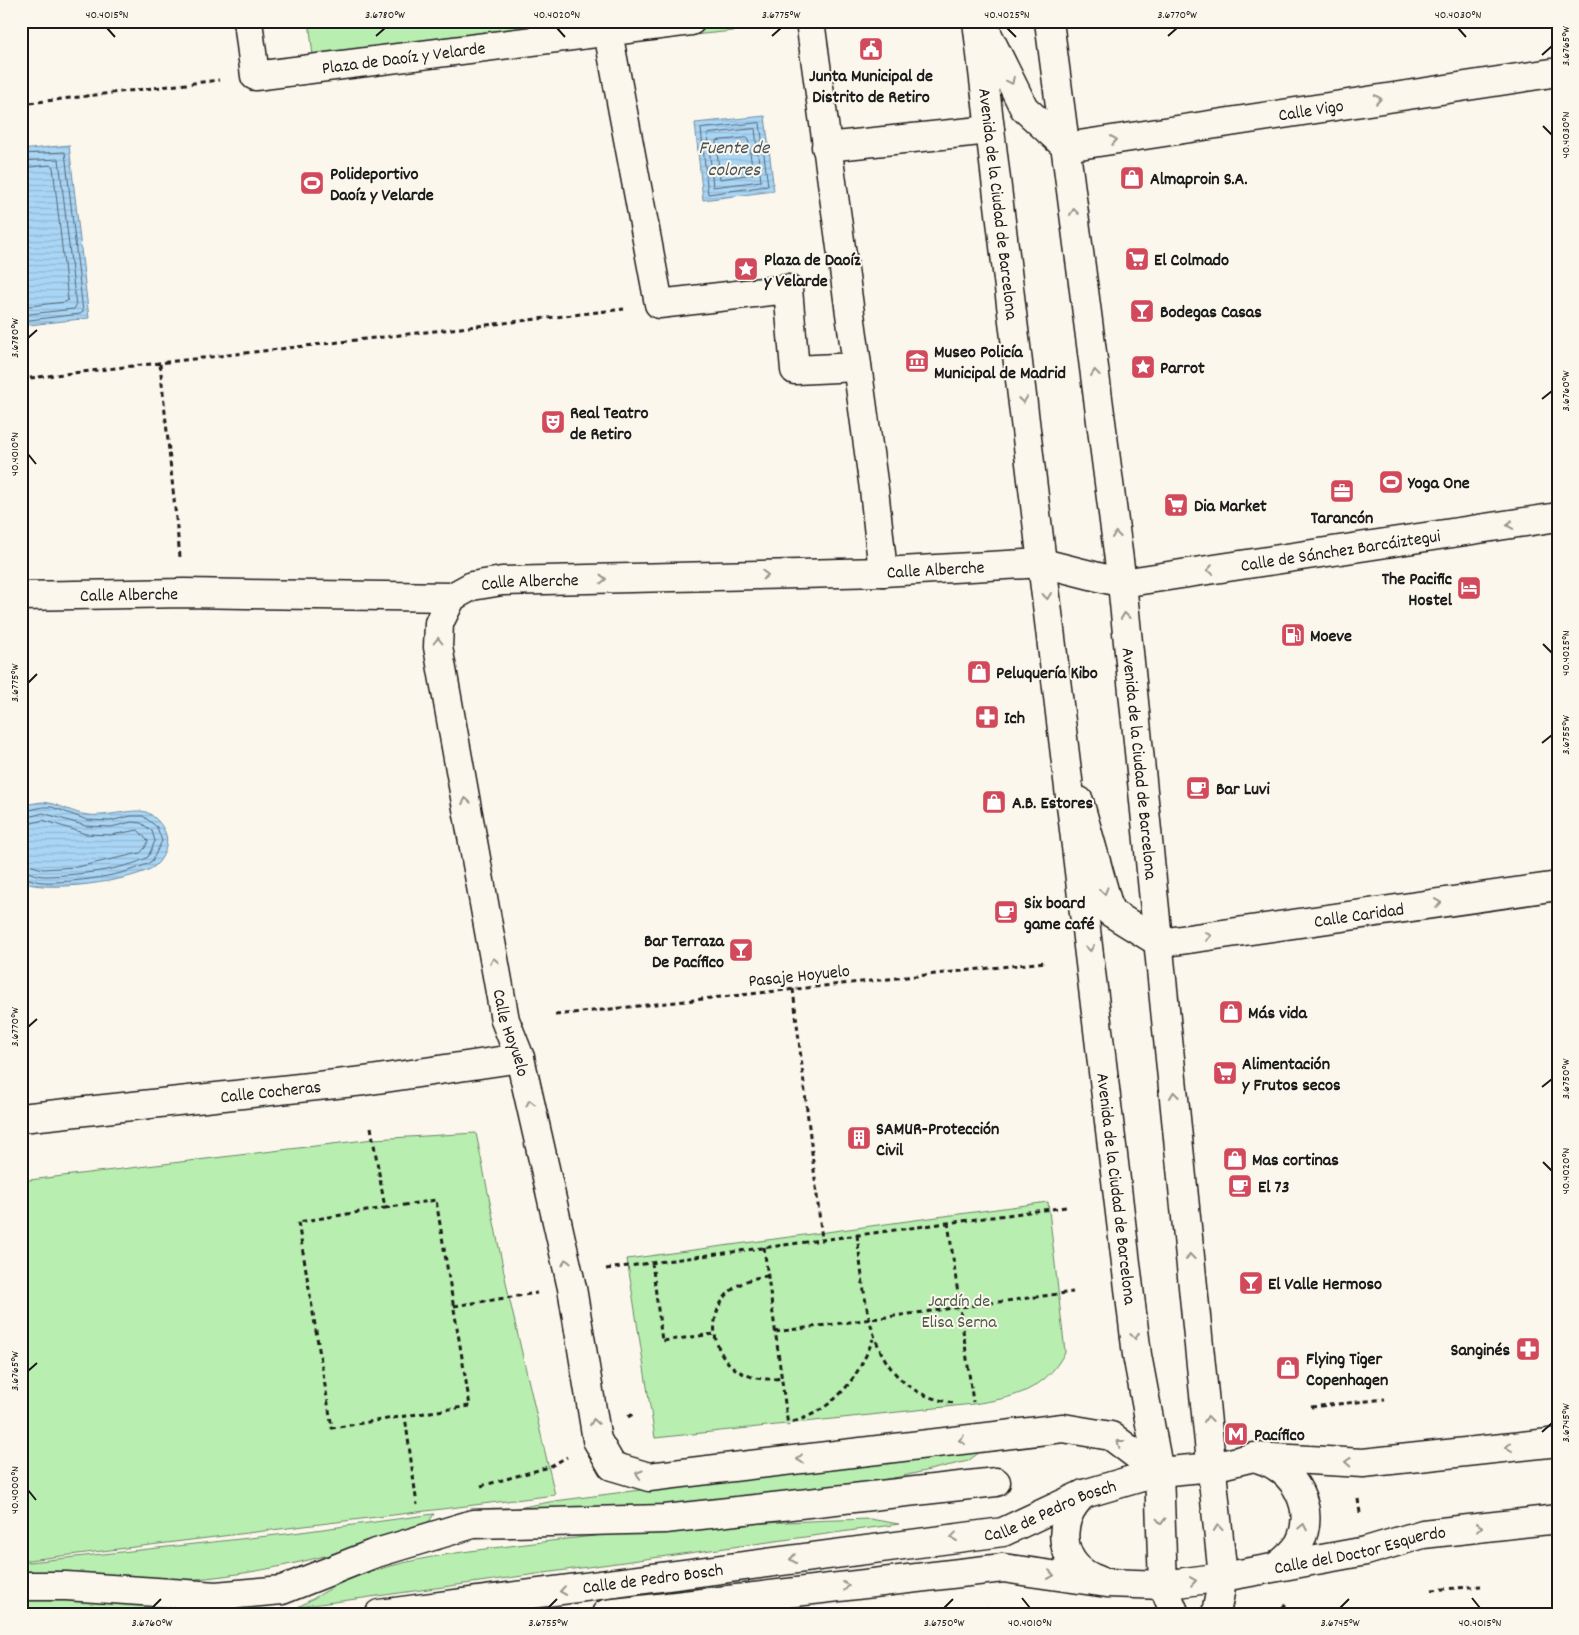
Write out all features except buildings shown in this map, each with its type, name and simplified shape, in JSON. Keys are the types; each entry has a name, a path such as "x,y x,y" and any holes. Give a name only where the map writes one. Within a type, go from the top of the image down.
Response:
{"street":[{"path":"248,21 254,76"},
{"name":"Plaza de Daoíz y Velarde","path":"254,76 691,21"},
{"path":"810,21 874,489 883,572"},
{"name":"Avenida de la Ciudad de Barcelona","path":"977,21 1137,1355 1159,1472 1163,1585 1175,1614"},
{"name":"Avenida de la Ciudad de Barcelona","path":"982,21 1024,108 1066,147"},
{"name":"Avenida de la Ciudad de Barcelona","path":"1048,21 1122,583 1160,943 1223,1577 1216,1614"},
{"path":"608,32 659,304 788,289 795,370 857,367"},
{"name":"Calle Vigo","path":"1066,147 1558,72"},
{"path":"826,146 990,130"},
{"name":"Calle de Sánchez Barcáiztegui","path":"1122,583 1558,517"},
{"path":"1043,563 1122,583"},
{"name":"Calle Alberche","path":"21,596 184,593 452,597 472,586 502,581 883,572 1043,563"},
{"name":"Calle Hoyuelo","path":"452,597 439,623 438,647 505,1020 520,1058 572,1288 597,1440 612,1466 649,1477 1063,1428 1111,1436 1159,1472"},
{"name":"Avenida de la Ciudad de Barcelona","path":"1067,760 1110,912 1160,943"},
{"name":"Calle Caridad","path":"1160,943 1558,886"},
{"name":"Calle Cocheras","path":"21,1118 364,1081 520,1058"},
{"path":"1159,1472 1213,1467 1254,1457 1363,1462 1558,1442"},
{"path":"1254,1457 1270,1462 1283,1470 1294,1482 1306,1512 1304,1528 1299,1543 1290,1556 1277,1566"},
{"name":"Calle de Pedro Bosch","path":"379,1614 1003,1532 1084,1494 1159,1472"},
{"path":"21,1586 66,1586 216,1596 282,1590 373,1554 473,1524 665,1519 996,1482"},
{"path":"1084,1494 1070,1509 1066,1518 1064,1528 1066,1548 1070,1558 1084,1573 1107,1583"},
{"name":"Calle del Doctor Esquerdo","path":"1163,1585 1223,1577 1366,1551 1423,1534 1558,1519"},
{"name":"Calle de Pedro Bosch","path":"606,1614 1003,1568 1107,1583 1163,1585"}],"path":[{"path":"21,104 254,76"},
{"path":"21,379 659,304"},
{"path":"160,364 177,525"},
{"name":"Pasaje Hoyuelo","path":"555,1015 1046,962"},
{"path":"793,989 822,1239"},
{"path":"370,1127 386,1208"},
{"path":"436,1200 454,1306 470,1406 332,1428 298,1222 436,1200"},
{"path":"606,1269 1066,1207"},
{"path":"948,1222 973,1404 966,1404"},
{"path":"857,1235 869,1320 874,1339 883,1358 896,1374 912,1388 932,1397 959,1403"},
{"path":"764,1247 789,1434"},
{"path":"652,1262 662,1341 714,1334"},
{"path":"768,1276 753,1278 739,1283 728,1293 719,1305 714,1319 714,1334 718,1349 737,1372 766,1380 782,1378"},
{"path":"454,1306 572,1288"},
{"path":"775,1332 1073,1292"},
{"path":"788,1424 821,1411 836,1400 859,1372 874,1339"},
{"path":"1311,1407 1385,1399"},
{"path":"473,1488 549,1467 597,1440 635,1413"},
{"path":"405,1416 416,1505 426,1502"},
{"path":"1432,1590 1481,1586"},
{"path":"976,1614 995,1607"}],"green space":[{"path":"309,21 803,21 803,24 315,73"},
{"path":"476,1133 509,1297 555,1495 21,1561 21,1181 374,1139"},
{"name":"Jardín de Elisa Serna","path":"1048,1202 1065,1352 1048,1376 1038,1384 1001,1399 973,1404 655,1438 627,1259"},
{"path":"971,1447 980,1452 968,1461 899,1477 832,1489 624,1511 512,1509 555,1501"},
{"path":"434,1514 428,1523 392,1536 319,1557 245,1573 170,1581 117,1582 21,1572 21,1563 286,1534"},
{"path":"870,1519 899,1524 298,1607 355,1577 397,1564 461,1552 655,1530 741,1524"},
{"path":"72,1595 163,1605 207,1614 21,1614 21,1599"}],"water":[{"name":"Fuente de colores","path":"765,116 774,191 703,200 695,123"},
{"path":"69,145 89,318 21,326 21,150"},
{"path":"42,802 89,815 135,811 146,812 158,821 165,831 167,843 165,852 155,866 145,871 110,881 68,886 48,886 32,885 21,881 21,808 29,804"}],"place":[{"name":"Junta Municipal de Distrito de Retiro","path":"871,49"},
{"name":"Almaproin S.A.","path":"1132,178"},
{"name":"Polideportivo Daoíz y Velarde","path":"312,183"},
{"name":"El Colmado","path":"1137,259"},
{"name":"Plaza de Daoíz y Velarde","path":"746,269"},
{"name":"Bodegas Casas","path":"1142,311"},
{"name":"Museo Policía Municipal de Madrid","path":"917,361"},
{"name":"Parrot","path":"1143,367"},
{"name":"Real Teatro de Retiro","path":"553,422"},
{"name":"Yoga One","path":"1391,482"},
{"name":"Tarancón","path":"1342,491"},
{"name":"Dia Market","path":"1176,505"},
{"name":"The Pacific Hostel","path":"1469,588"},
{"name":"Moeve","path":"1293,635"},
{"name":"Peluquería Kibo","path":"979,672"},
{"name":"Ich","path":"987,717"},
{"name":"Bar Luvi","path":"1198,788"},
{"name":"A.B. Estores","path":"994,802"},
{"name":"Six board game café","path":"1006,912"},
{"name":"Bar Terraza De Pacífico","path":"741,950"},
{"name":"Más vida","path":"1231,1012"},
{"name":"Alimentación y Frutos secos","path":"1225,1073"},
{"name":"SAMUR-Protección Civil","path":"859,1138"},
{"name":"Mas cortinas","path":"1235,1159"},
{"name":"El 73","path":"1240,1186"},
{"name":"El Valle Hermoso","path":"1251,1283"},
{"name":"Sanginés","path":"1528,1349"},
{"name":"Flying Tiger Copenhagen","path":"1288,1368"},
{"name":"Pacífico","path":"1236,1434"}]}
